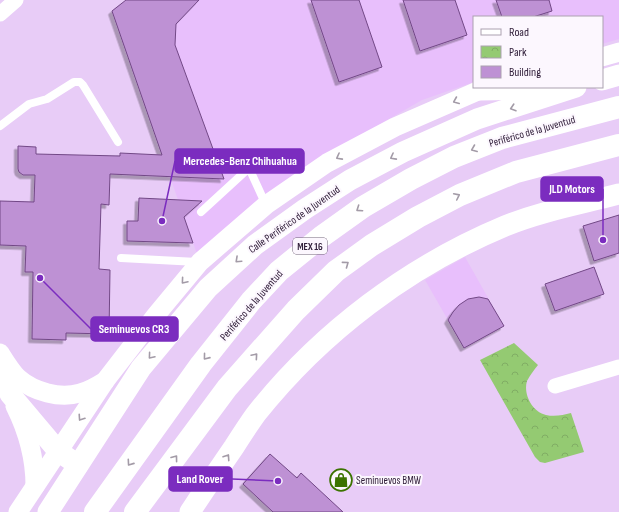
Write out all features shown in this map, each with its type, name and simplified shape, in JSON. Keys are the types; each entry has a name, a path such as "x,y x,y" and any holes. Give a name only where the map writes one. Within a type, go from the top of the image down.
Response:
{"highway":[{"name":"Periférico de la Juventud","path":"95,512 201,364 251,301 279,271 321,237 363,207 411,179 454,157 502,138 619,107"},
{"path":"135,512 227,388 296,310 336,271 372,245 411,221 460,194 516,172 619,145"},
{"path":"151,490 152,512"}],"main road":[{"path":"603,80 619,75"},
{"path":"486,89 573,88"},
{"name":"Calle Periférico de la Juventud","path":"48,512 141,368 208,288 254,245 305,209 350,180 402,152 477,119 573,88"},
{"path":"190,512 256,415 290,374 336,331 373,302 417,272 488,234 548,212 619,194"},
{"path":"0,372 10,394 58,451 78,465"}],"street":[{"path":"0,14 16,0"},
{"path":"603,57 619,52"},
{"path":"18,512 105,381 156,315 200,262 266,205 327,163 395,127 486,89"},
{"path":"0,352 8,366 18,378 31,387 47,393 62,395 80,393 105,381"},
{"path":"555,386 619,367"},
{"path":"10,394 28,435 35,470 36,486"}],"lane":[{"path":"0,126 29,104 46,99 74,82 77,82 83,85 118,142"},
{"path":"201,212 249,168 266,205"},
{"path":"121,258 200,262"}],"shaded area":[{"path":"126,0 619,0 619,39 603,44 603,16 473,16 473,82 422,100 337,149 197,254 112,11"},
{"path":"465,257 504,326 464,348 425,280"}],"green space":[{"path":"514,343 538,365 527,381 526,391 530,402 541,413 549,416 571,413 584,452 545,463 540,462 535,457 480,360"}],"building":[{"path":"126,0 199,0 176,24 175,45 224,179 110,174 109,205 101,204 99,269 110,270 109,334 66,333 66,340 32,339 33,272 25,272 26,246 0,245 0,201 34,202 35,175 23,175 19,172 18,146 36,147 36,154 120,156 120,153 162,155 112,11"},
{"path":"311,0 359,0 382,67 339,82"},
{"path":"403,0 455,0 467,35 420,51"},
{"path":"496,0 549,0 552,11 536,16 502,16"},
{"path":"139,198 202,201 184,217 193,243 127,241 127,221 138,221"},
{"path":"619,215 619,253 594,261 583,226"},
{"path":"594,267 604,294 555,311 545,284"},
{"path":"479,297 488,299 504,326 464,348 448,320 459,305 468,299"},
{"path":"270,454 297,478 301,473 343,512 273,512 243,484"}],"place":[{"name":"Mercedes-Benz Chihuahua","path":"162,221"},
{"name":"JLD Motors","path":"603,240"},
{"name":"Seminuevos CR3","path":"40,278"},
{"name":"Seminuevos BMW","path":"341,480"},
{"name":"Land Rover","path":"278,481"}]}
